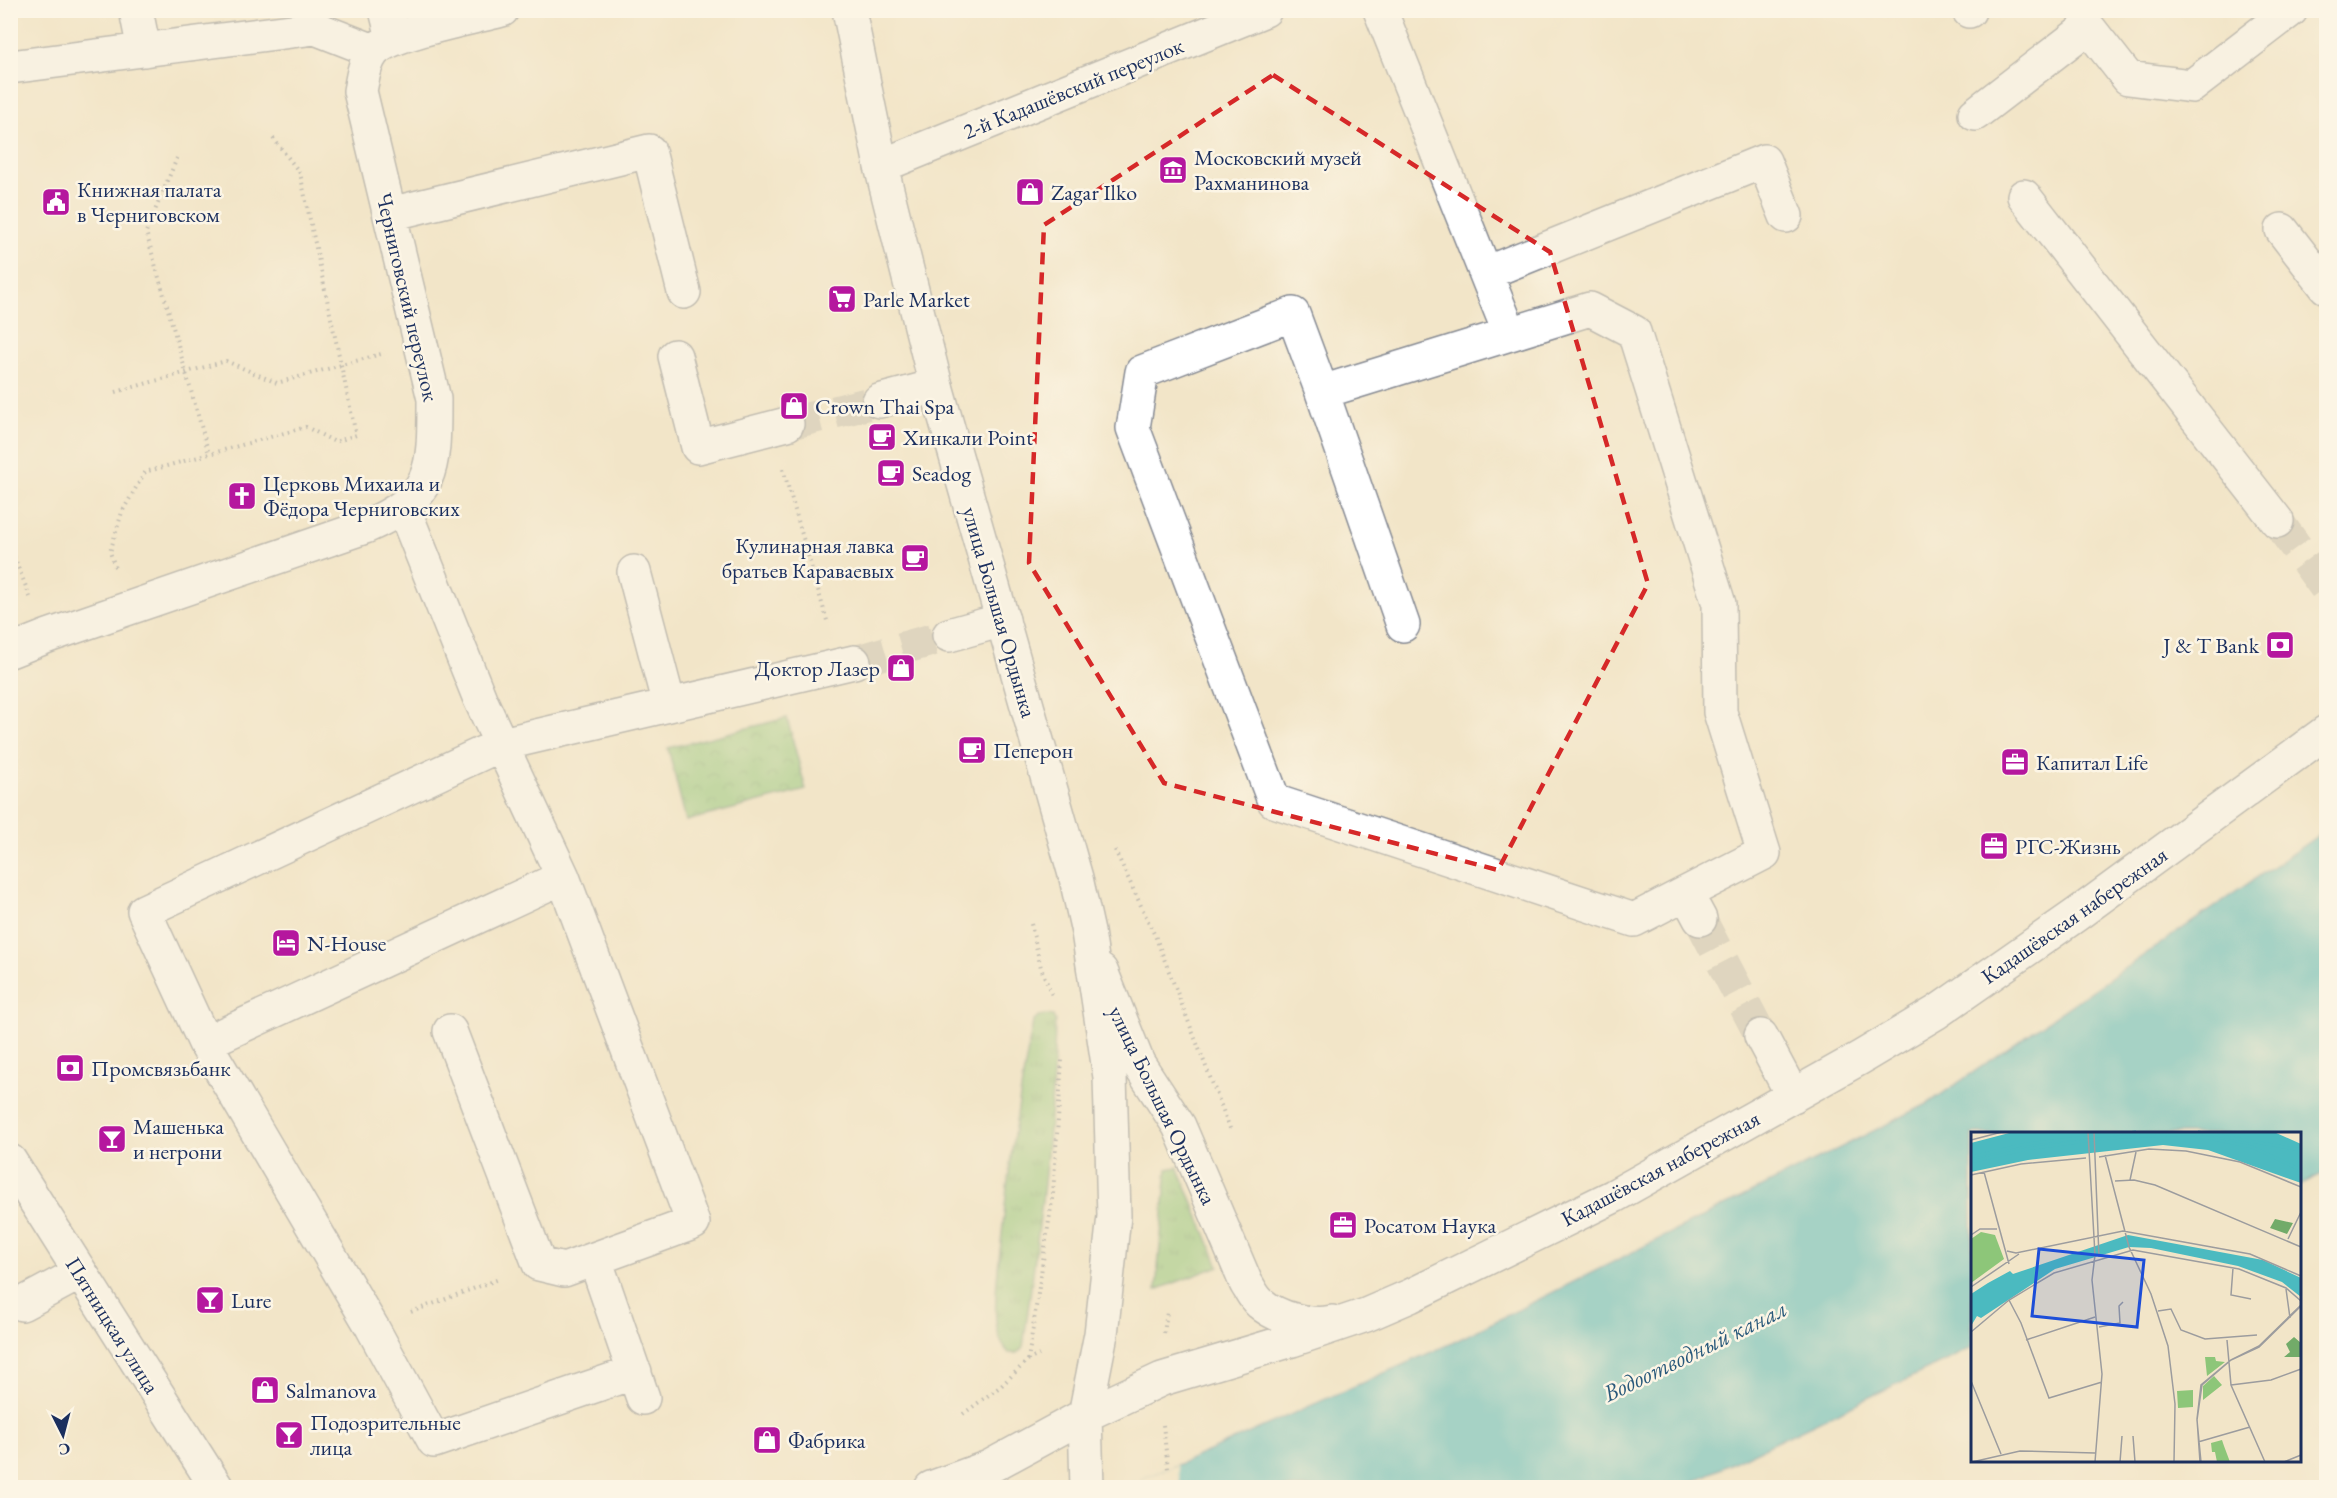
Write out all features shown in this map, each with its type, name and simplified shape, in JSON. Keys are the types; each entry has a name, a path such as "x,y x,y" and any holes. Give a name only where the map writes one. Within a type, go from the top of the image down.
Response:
{"street":[{"path":"136,10 144,50"},
{"path":"10,67 315,28 384,33 502,10"},
{"name":"улица Большая Ордынка","path":"849,10 881,166 936,386 1076,878 1088,932 1110,1077 1114,1216 1101,1334 1085,1415 1088,1488"},
{"name":"2-й Кадашёвский переулок","path":"881,166 1265,10"},
{"path":"1380,10 1510,334"},
{"path":"1976,114 2088,27 2128,78 2192,87 2291,10"},
{"name":"Черниговский переулок","path":"10,651 365,527 388,517 412,501 428,478 433,452 434,399 360,91 364,68 384,33"},
{"path":"390,214 649,151 684,292"},
{"path":"1486,273 1764,161 1786,216"},
{"path":"2024,196 2277,521"},
{"path":"2282,230 2326,287"},
{"path":"1322,392 1590,309 1634,332 1719,604 1720,712 1764,852 1693,906 1634,920 1274,801 1133,428 1142,372 1293,314 1403,625"},
{"path":"675,356 698,447 779,426"},
{"path":"879,401 936,386"},
{"path":"403,507 480,699 563,878 693,1223 564,1270 539,1264 450,1031"},
{"path":"634,572 669,705"},
{"path":"949,635 1003,620"},
{"path":"595,1259 639,1385 434,1442 372,1327 205,1042 144,911 502,744 847,663"},
{"name":"Кадашёвская набережная","path":"931,1488 983,1477 1085,1415 1162,1379 1366,1315 1410,1296 1614,1196 1870,1052 1955,999 2076,915 2326,732"},
{"path":"205,1042 563,878"},
{"name":"улица Большая Ордынка","path":"1088,932 1112,1000 1138,1063 1179,1126 1246,1283 1258,1302 1286,1317 1325,1323 1366,1315"},
{"path":"1761,1036 1793,1096"},
{"name":"Пятницкая улица","path":"10,1161 217,1488"},
{"path":"22,1304 80,1273"}],"path":[{"path":"117,572 110,552 122,512 145,472 306,427 335,442 356,435 300,173 273,138"},
{"path":"177,158 146,232 209,454"},
{"path":"116,392 226,361 277,383 384,353"},
{"path":"779,426 847,663"},
{"path":"12,551 33,604"},
{"path":"1112,845 1156,938 1231,1131"},
{"path":"1032,924 1041,968 1056,1006"},
{"path":"1028,1360 1053,1194 1062,1059"},
{"path":"372,1327 539,1264"},
{"path":"963,1414 1001,1386 1028,1360 1039,1355"},
{"path":"1163,1415 1168,1469"}],"highlighted area":[{"path":"1273,75 1550,252 1648,584 1498,870 1164,783 1029,563 1044,225"}],"green space":[{"path":"787,718 806,790 686,821 668,748"},
{"path":"1040,1016 1053,1016 1055,1021 1044,1184 1023,1347 1017,1353 1009,1353 1000,1339 996,1320 996,1298 1007,1188 1033,1022"},
{"path":"1178,1167 1219,1266 1156,1290 1167,1169"}],"water":[{"name":"Водоотводный канал","path":"2326,830 2326,1172 2301,1184 2301,1132 1971,1132 1971,1348 1682,1487 1119,1488 1168,1469 1454,1342 1927,1104"}],"pier":[{"path":"1177,1465 1181,1487 1119,1487 1154,1474"}],"tunnel":[{"path":"787,424 879,401"},
{"path":"2277,521 2326,588"},
{"path":"854,662 949,635"},
{"path":"1700,919 1761,1036"}],"place":[{"name":"Московский музей Рахманинова","path":"1173,170"},
{"name":"Zagar Ilko","path":"1030,192"},
{"name":"Книжная палата в Черниговском","path":"56,202"},
{"name":"Parle Market","path":"842,299"},
{"name":"Crown Thai Spa","path":"794,406"},
{"name":"Хинкали Point","path":"882,437"},
{"name":"Seadog","path":"891,473"},
{"name":"Церковь Михаила и Фёдора Черниговских","path":"242,496"},
{"name":"Кулинарная лавка братьев Караваевых","path":"915,558"},
{"name":"J & T Bank","path":"2280,645"},
{"name":"Доктор Лазер","path":"901,668"},
{"name":"Пеперон","path":"972,750"},
{"name":"Капитал Life","path":"2015,762"},
{"name":"РГС-Жизнь","path":"1994,846"},
{"name":"N-House","path":"286,943"},
{"name":"Промсвязьбанк","path":"70,1068"},
{"name":"Машенька и негрони","path":"112,1139"},
{"name":"Росатом Наука","path":"1343,1225"},
{"name":"Lure","path":"210,1300"},
{"name":"Salmanova","path":"265,1390"},
{"name":"Подозрительные лица","path":"289,1435"},
{"name":"Фабрика","path":"767,1440"}]}
